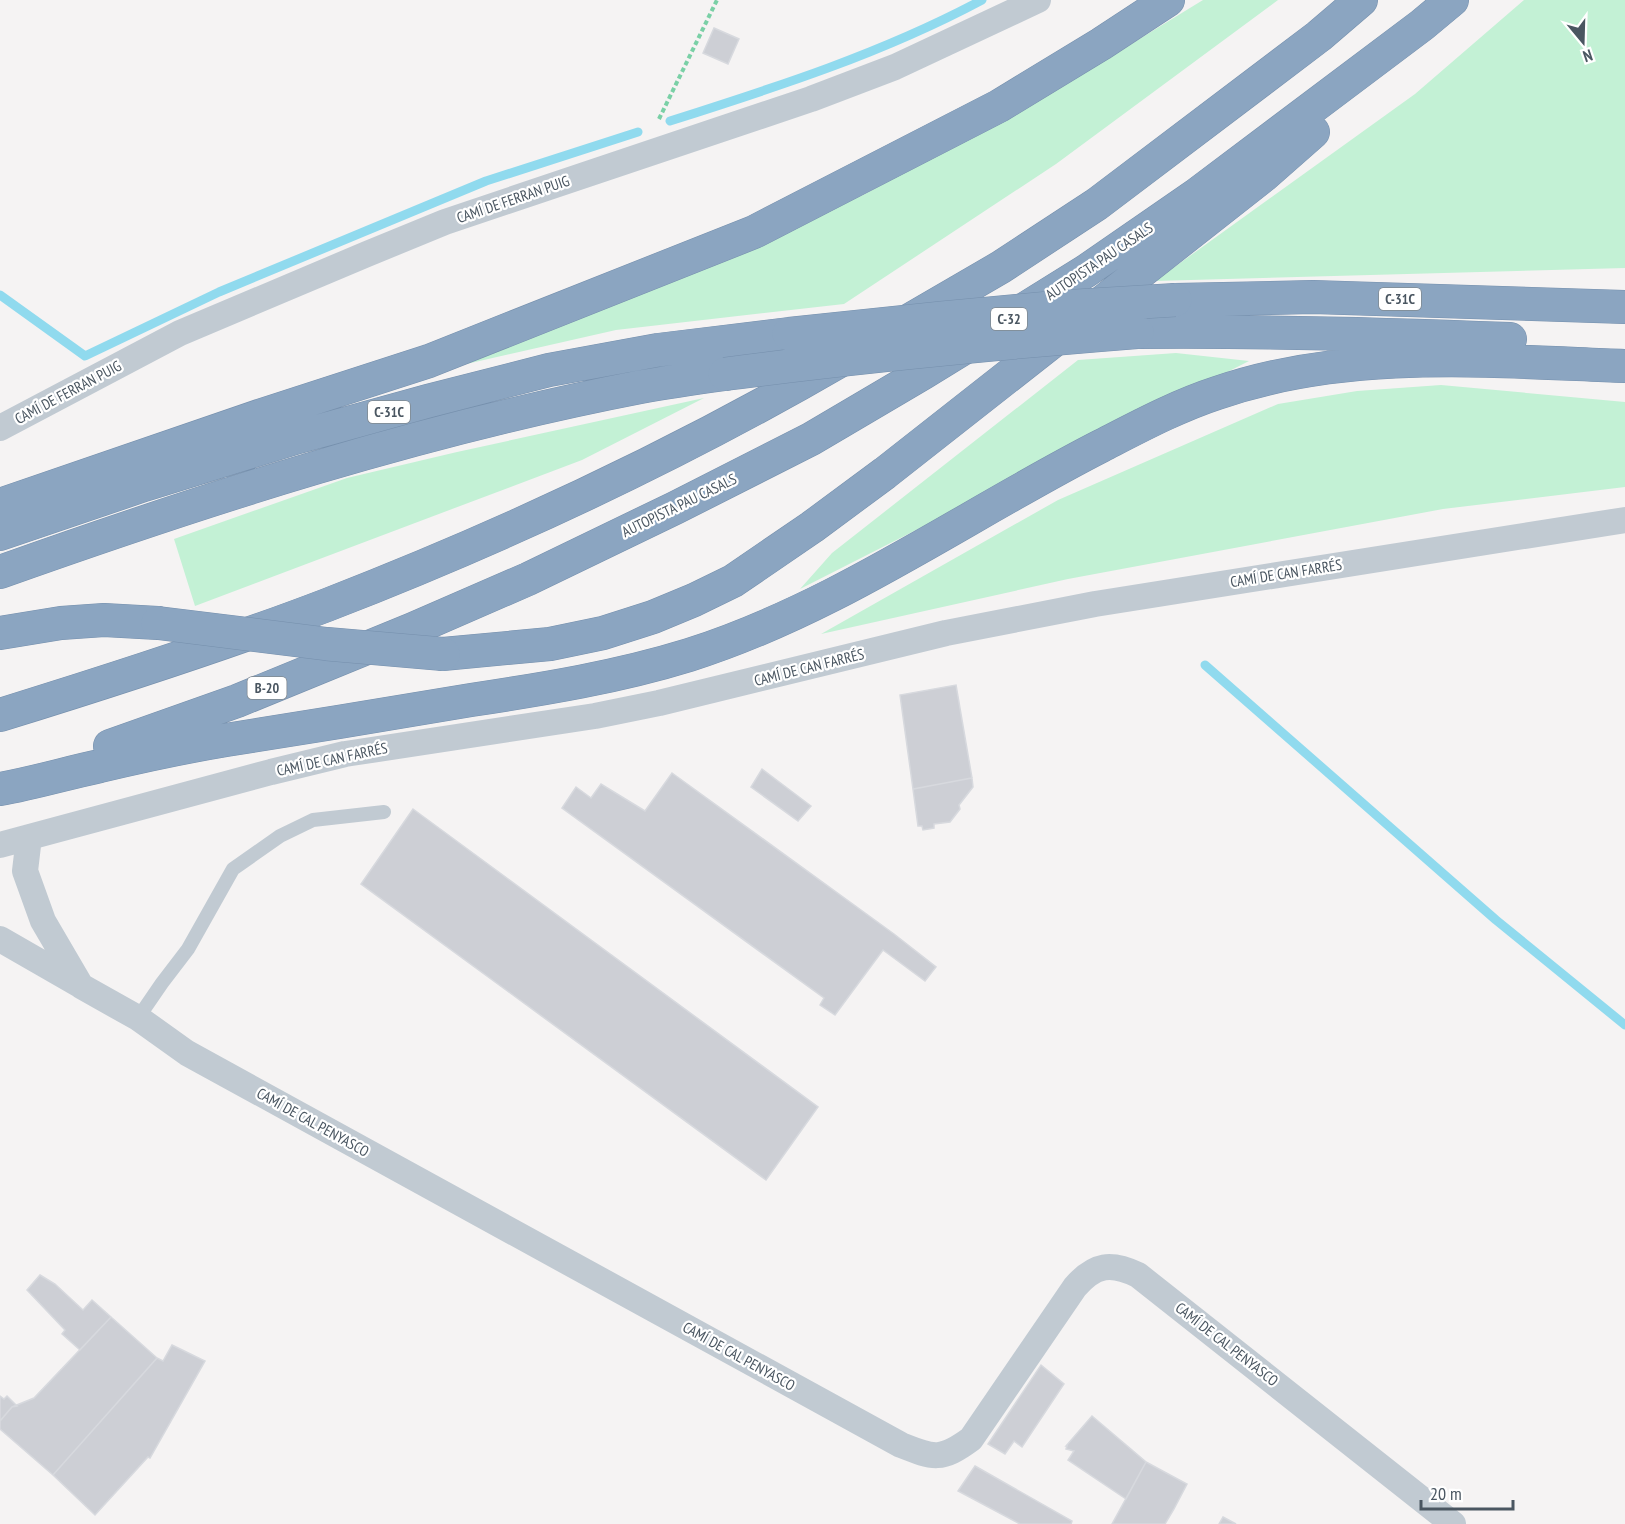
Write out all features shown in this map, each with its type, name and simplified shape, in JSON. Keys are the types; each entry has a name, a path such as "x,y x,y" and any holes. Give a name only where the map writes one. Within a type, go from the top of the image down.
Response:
{"highway":[{"path":"0,505 265,414 429,361 754,232 999,106 1168,0"},
{"path":"0,715 223,642 418,569 615,481 769,402 1001,267 1097,204 1319,36 1361,0"},
{"name":"AUTOPISTA PAU CASALS","path":"528,579 811,439 1086,271 1178,208 1452,0"},
{"path":"0,633 61,623 104,620 158,623 327,644 442,654 550,644 603,633 654,617 694,600 733,580 812,527 885,473 1263,176 1351,99 1422,25"},
{"name":"C-31C","path":"0,534 144,485 298,437 549,370 658,350 953,316 1175,300 1312,297 1625,307"},
{"name":"C-31C","path":"0,572 177,511 381,450 574,401 640,387 725,374 822,361 1008,342 1137,332 1265,331 1394,334 1625,344"},
{"path":"1394,334 1625,364"},
{"path":"0,789 219,741 519,693 613,675 689,654 819,602 1070,462 1148,422 1216,393 1266,378 1321,368 1392,362 1472,360 1625,364"},
{"name":"B-20","path":"0,782 237,701 528,579"}],"street":[{"name":"CAMÍ DE FERRAN PUIG","path":"0,428 180,333 445,222 811,99 895,67 1038,0"},
{"name":"CAMÍ DE CAN FARRÉS","path":"0,845 345,754 595,716 659,703 957,631 1106,602 1625,520"},
{"path":"29,837 25,871 43,921 81,986"},
{"name":"CAMÍ DE CAL PENYASCO","path":"0,939 138,1018 187,1053 901,1445 926,1455 943,1456 971,1439 1075,1287 1086,1275 1113,1266 1124,1268 1138,1275 1453,1524"}],"lane":[{"path":"138,1018 188,949 233,869 279,836 313,820 384,812"}],"path":[{"path":"641,155 717,0"}],"green space":[{"path":"1203,0 1278,0 1056,164 844,304 616,330 462,365 863,195 1056,90"},
{"path":"1524,0 1625,0 1625,268 1155,281 1415,94"},
{"path":"1176,353 1249,361 800,589 832,553 1078,360"},
{"path":"1441,385 1625,402 1625,487 1443,509 1068,579 821,634 1058,500 1278,404 1357,391"},
{"path":"704,398 582,460 195,606 174,539 347,478"}],"building":[{"path":"714,28 739,39 728,64 703,53"},
{"path":"956,685 972,778 913,789 900,695"},
{"path":"762,769 811,806 798,821 751,787"},
{"path":"672,773 936,967 925,981 883,950 835,1015 820,1005 824,998 562,808 576,787 591,798 601,784 645,811"},
{"path":"972,778 973,787 959,805 960,809 950,822 934,824 934,828 923,830 922,826 918,826 913,789"},
{"path":"413,809 818,1107 766,1180 361,884"},
{"path":"40,1275 55,1284 83,1310 92,1300 111,1317 80,1350 62,1334 65,1330 27,1290"},
{"path":"111,1317 157,1358 53,1475 0,1429 0,1421 12,1407 34,1398"},
{"path":"172,1345 205,1361 150,1458 148,1457 95,1515 53,1475 157,1358 163,1361"},
{"path":"1041,1365 1064,1384 1022,1447 1014,1441 1005,1454 988,1444"},
{"path":"0,1396 4,1399 7,1396 17,1406 12,1407 0,1421"},
{"path":"1092,1416 1146,1462 1126,1499 1068,1460 1074,1451 1066,1449 1066,1446"},
{"path":"1146,1462 1187,1484 1174,1509 1165,1524 1112,1524"},
{"path":"975,1466 1072,1521 1071,1524 1020,1524 958,1491"},
{"path":"1223,1517 1236,1524 1219,1524"}],"waterway":[{"path":"670,121 790,82 868,53 982,0"},
{"path":"0,295 85,356 219,292 486,181 638,132"},
{"path":"1205,665 1496,920 1625,1025"}]}
